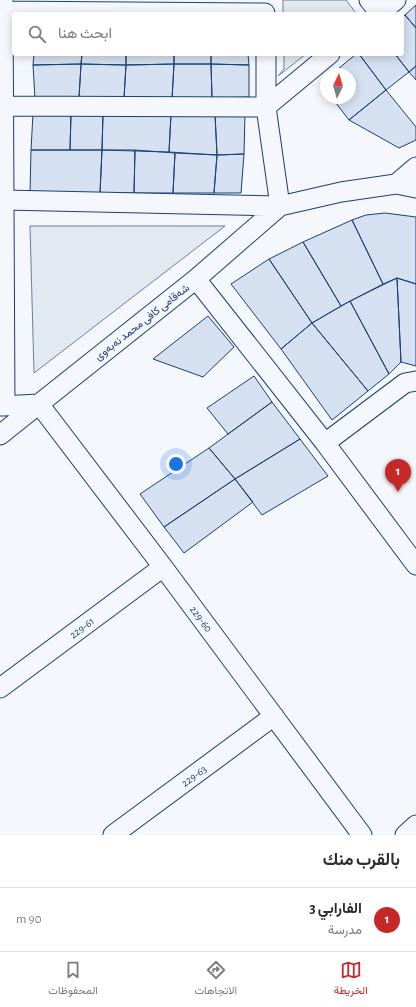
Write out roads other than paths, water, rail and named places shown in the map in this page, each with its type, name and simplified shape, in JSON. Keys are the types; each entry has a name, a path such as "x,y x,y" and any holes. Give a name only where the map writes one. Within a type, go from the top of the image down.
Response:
{"street":[{"path":"265,0 266,12"},
{"path":"376,9 396,0"},
{"path":"39,404 3,406 2,8 178,12"},
{"path":"266,56 266,107 280,206"},
{"path":"2,106 266,107 328,56"},
{"path":"396,184 416,167"},
{"path":"3,205 280,206 341,192 396,184 416,188"},
{"name":"شەقامی کافی محمد نەبەوی","path":"0,435 196,279 280,206"},
{"path":"196,279 325,443 416,565"},
{"path":"325,443 405,383 416,381"},
{"name":"229-60","path":"39,404 163,567 362,835"},
{"name":"229-61","path":"0,688 163,567"},
{"name":"229-63","path":"113,835 274,716"},
{"path":"405,835 416,825"}],"place":[{"name":"الفارابي 3","path":"398,492"}]}
